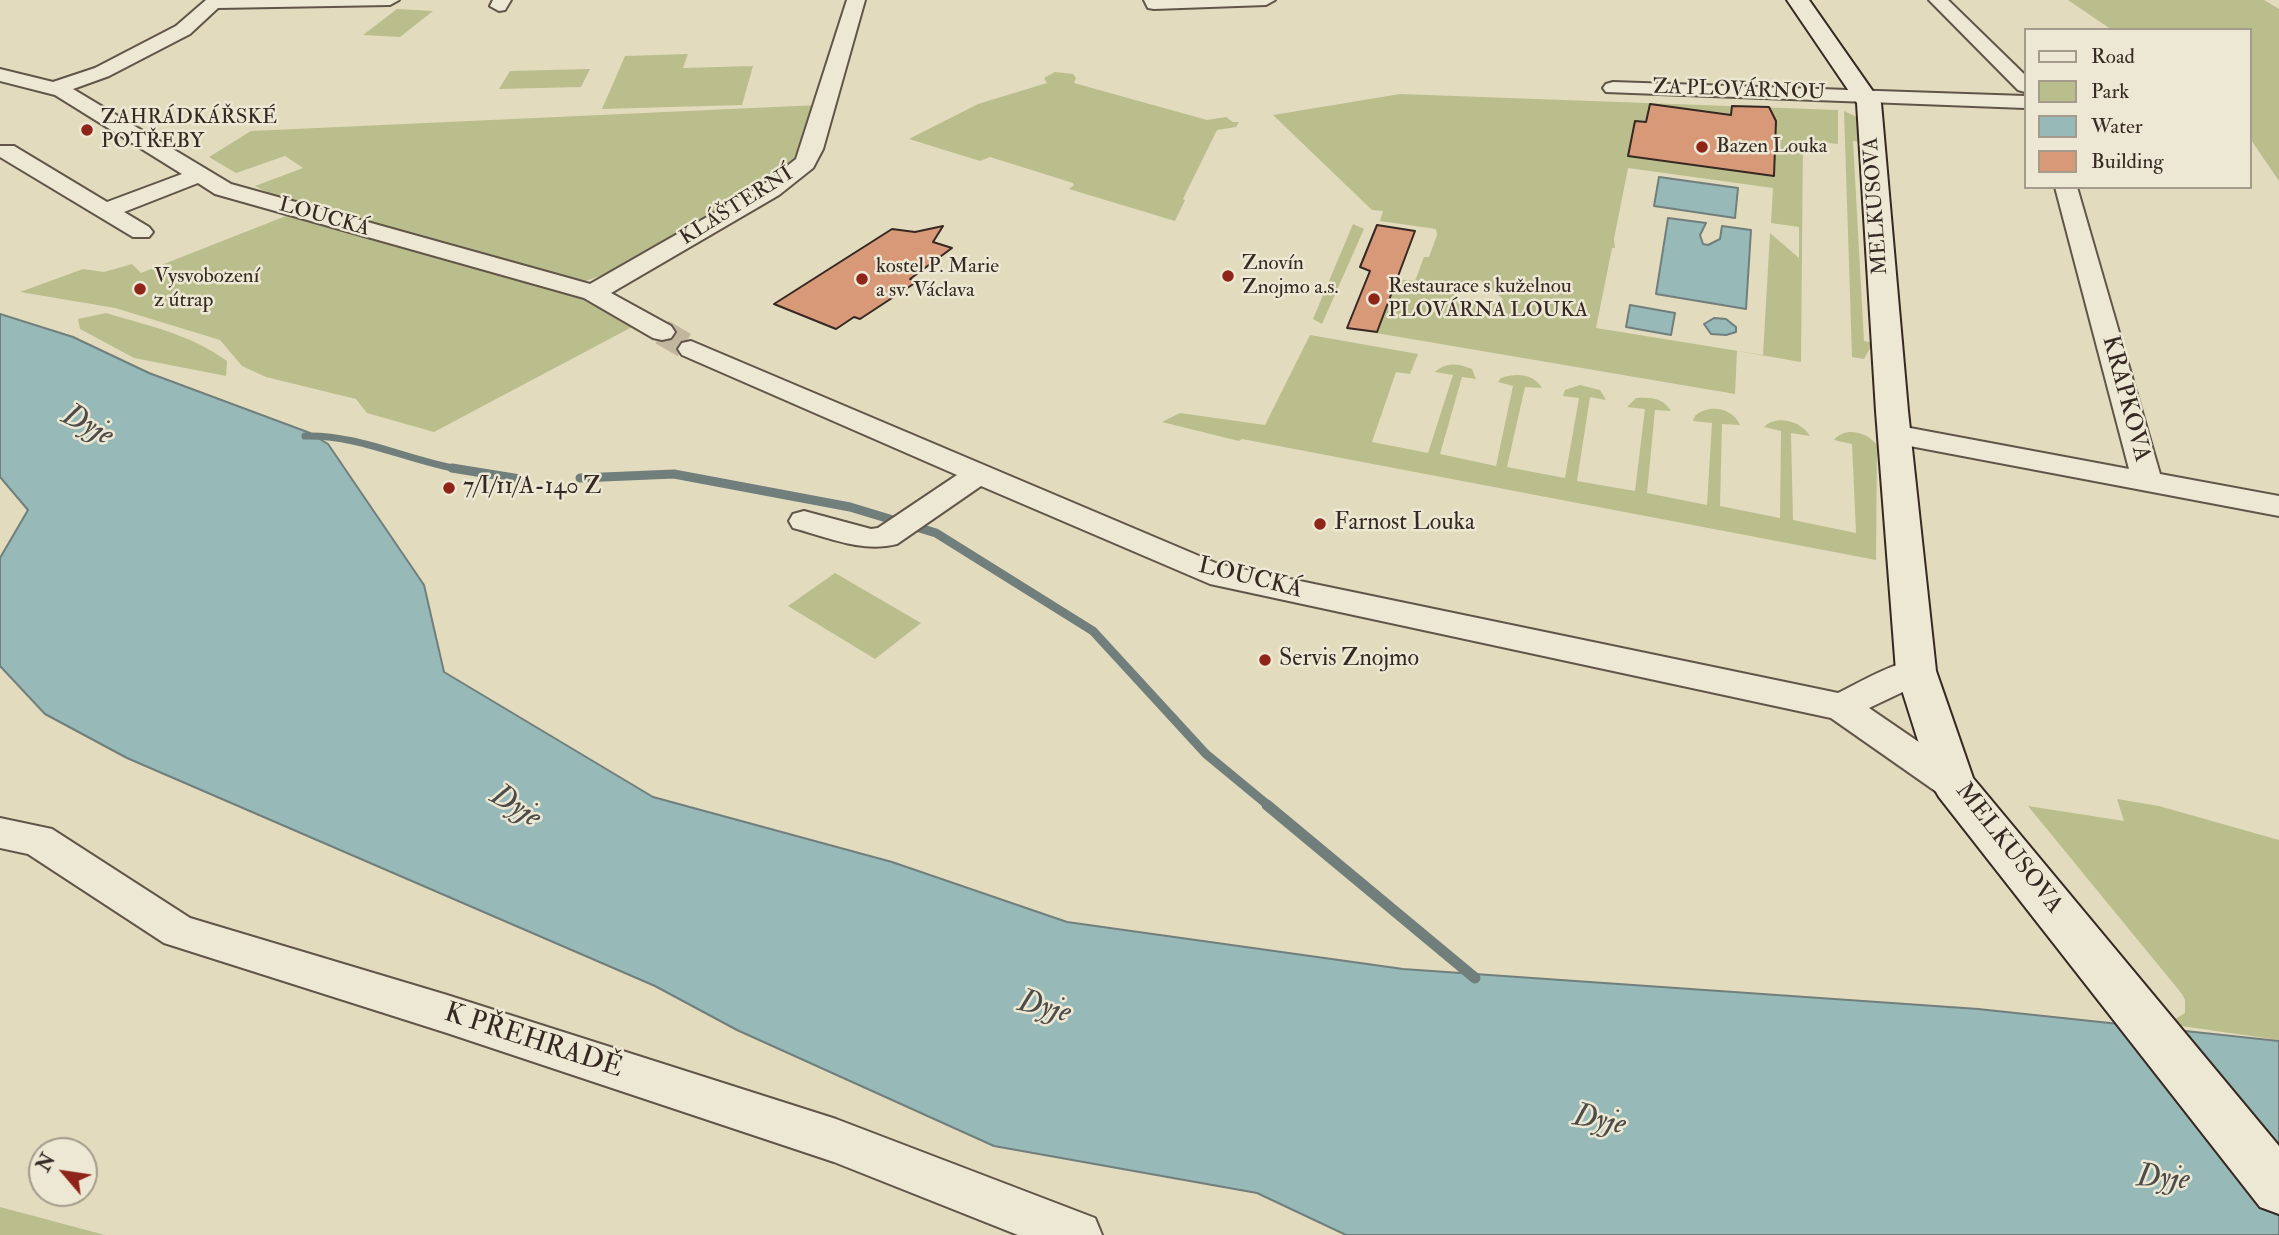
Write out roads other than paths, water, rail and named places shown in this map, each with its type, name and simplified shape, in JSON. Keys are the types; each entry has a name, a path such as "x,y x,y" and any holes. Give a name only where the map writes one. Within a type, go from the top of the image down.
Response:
{"street":[{"path":"56,89 102,72 183,30 216,2 390,0"},
{"name":"KLÁŠTERNÍ","path":"593,293 771,190 805,163 812,149 856,0"},
{"path":"1154,2 1266,0"},
{"name":"MELKUSOVA","path":"1798,0 1869,103 1894,433 1916,671 1954,785 2279,1188"},
{"path":"1938,0 2024,85"},
{"name":"LOUCKÁ","path":"0,75 56,89 223,189 593,293 662,332"},
{"name":"ZA PLOVÁRNOU","path":"1613,88 2024,102"},
{"path":"6,151 141,232"},
{"path":"104,211 200,175"},
{"name":"KRAPKOVA","path":"2067,189 2147,481 2279,506"},
{"name":"LOUCKÁ","path":"691,349 1210,573 1841,708 1954,785"},
{"path":"1894,433 2147,481"},
{"path":"804,521 871,540 886,537 980,473"},
{"path":"1841,708 1916,671"},
{"name":"K PŘEHRADĚ","path":"0,833 38,840 178,931 447,1014 836,1141 1078,1235"}],"water":[{"path":"1659,177 1738,188 1735,218 1654,206"},
{"path":"1668,218 1706,223 1700,235 1703,244 1708,245 1720,239 1722,226 1751,230 1746,309 1656,294"},
{"path":"1630,305 1675,313 1671,335 1626,327"},
{"name":"Dyje","path":"0,314 73,337 149,373 310,433 328,444 424,585 444,672 653,797 892,862 1067,922 1403,969 1978,1009 2279,1041 2279,1235 1346,1235 1257,1193 994,1146 737,1030 655,986 127,758 45,714 0,666 0,558 28,510 0,477"},
{"path":"1714,318 1726,319 1736,327 1736,332 1726,335 1711,334 1704,324"}],"waterway":[{"path":"305,436 345,439 457,469"},
{"path":"452,468 457,469"},
{"path":"457,469 520,479"},
{"path":"457,469 463,470"},
{"path":"580,478 674,474 850,507 936,533 1093,631 1206,754 1269,806"},
{"path":"1267,805 1475,978"}],"tunnel":[{"path":"662,332 691,349"}],"place":[{"name":"ZAHRÁDKÁŘSKÉ POTŘEBY","path":"87,130"},
{"name":"Bazen Louka","path":"1702,147"},
{"name":"Znovín Znojmo a.s.","path":"1228,276"},
{"name":"kostel P. Marie a sv. Václava","path":"862,279"},
{"name":"Vysvobození z útrap","path":"140,289"},
{"name":"Restaurace s kuželnou PLOVÁRNA LOUKA","path":"1374,299"},
{"name":"7/I/11/A-140 Z","path":"449,488"},
{"name":"Farnost Louka","path":"1320,524"},
{"name":"Servis Znojmo","path":"1265,660"}]}
